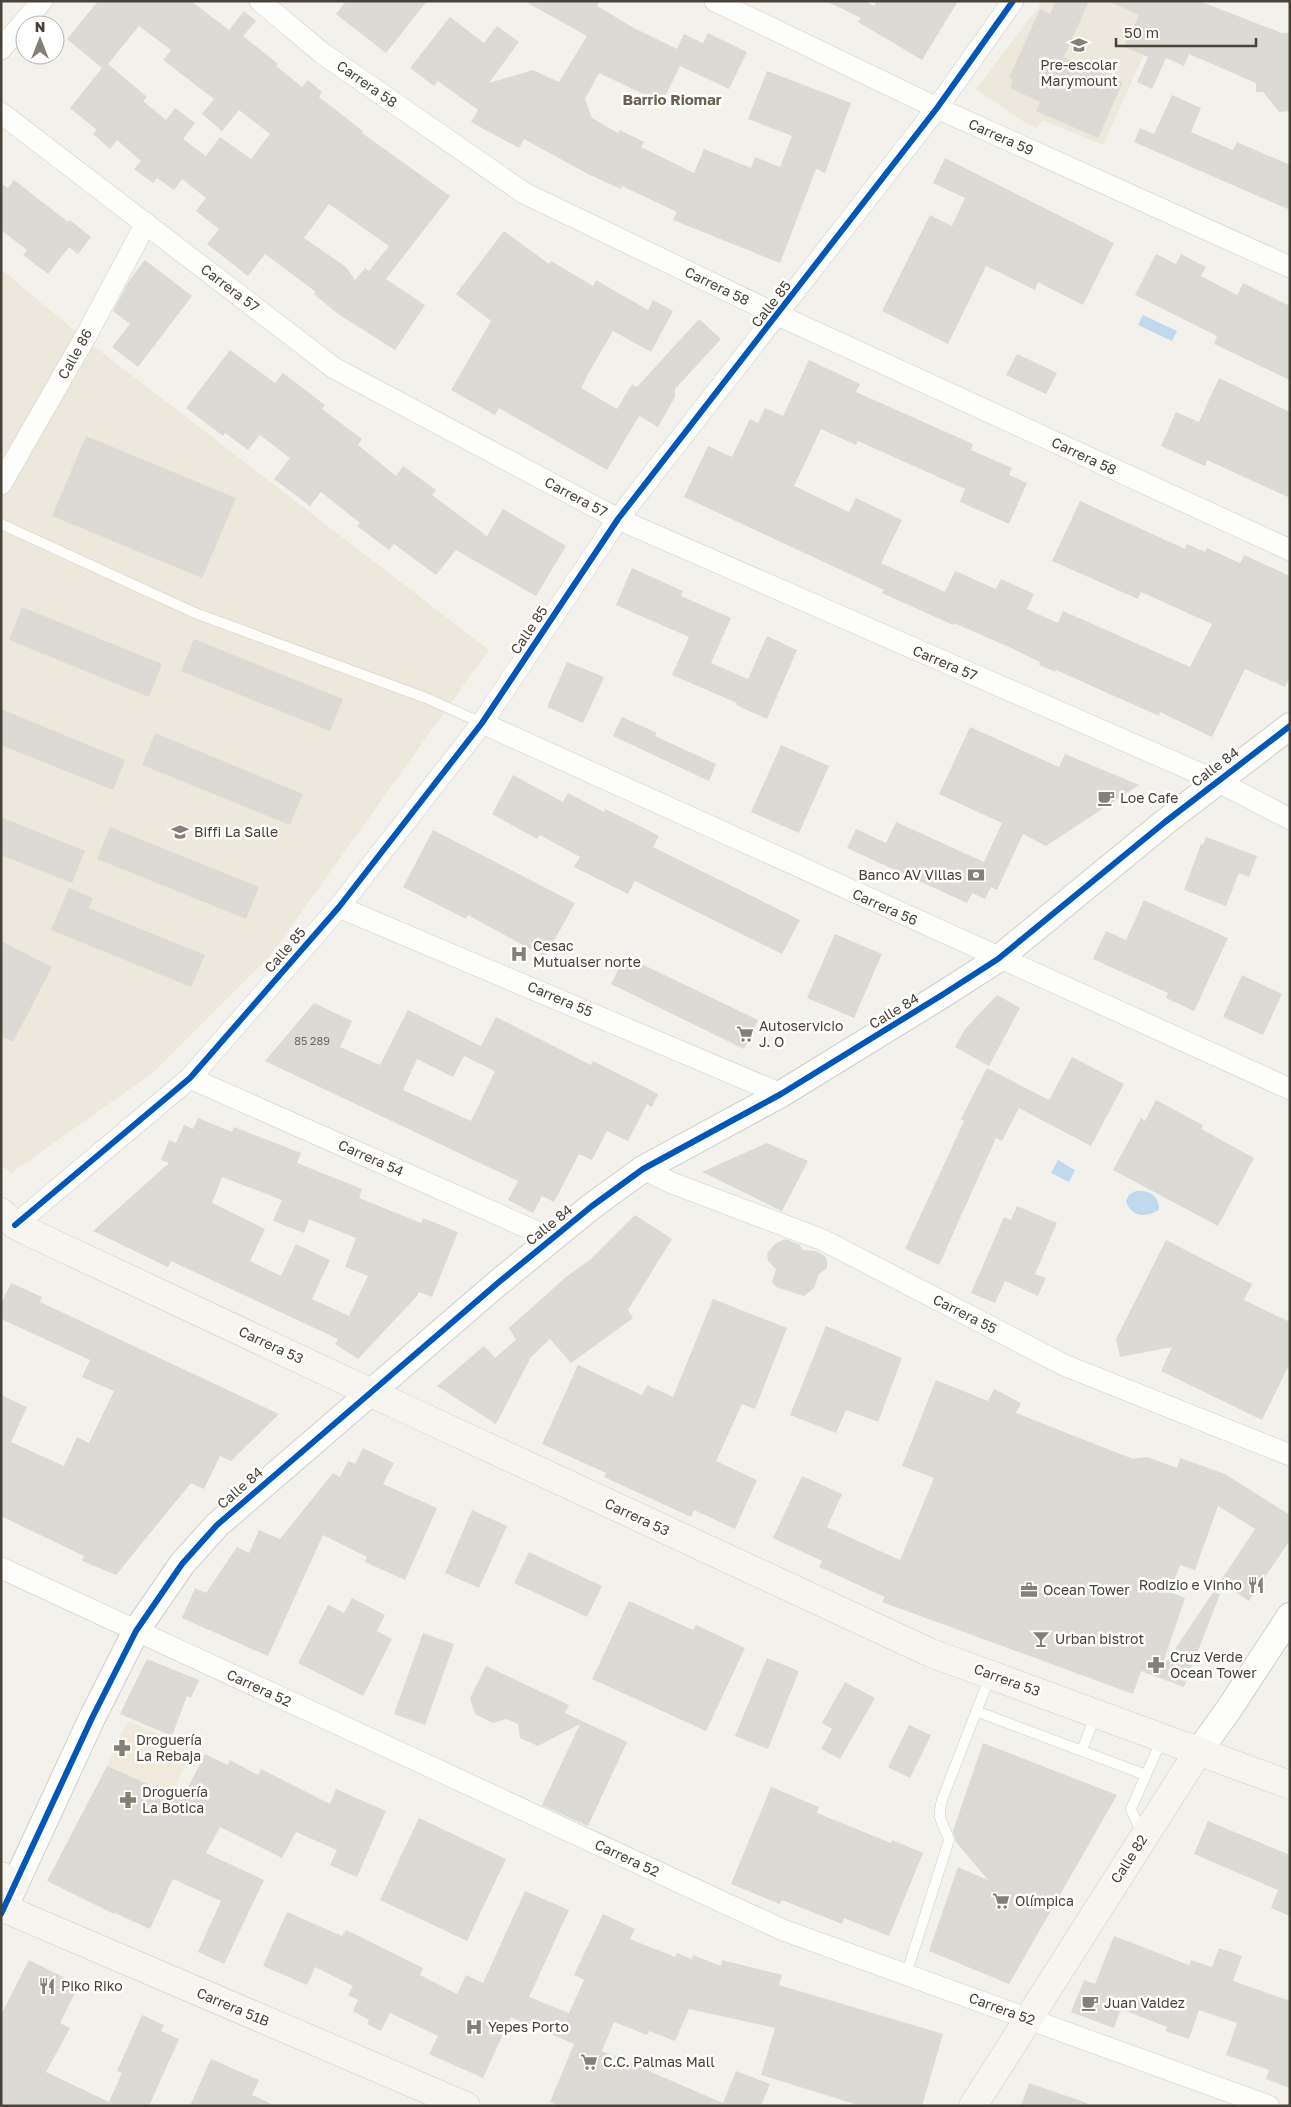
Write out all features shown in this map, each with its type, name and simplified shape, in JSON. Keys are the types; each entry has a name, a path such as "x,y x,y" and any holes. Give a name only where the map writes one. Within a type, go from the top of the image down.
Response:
{"main road":[{"name":"Carrera 53","path":"8,1218 371,1392 922,1648 990,1675 1026,1686 1096,1714 1290,1785"},
{"name":"Calle 82","path":"973,2106 1198,1752"},
{"name":"Carrera 51B","path":"2,1910 466,2106"}],"street":[{"path":"1,49 42,1"},
{"name":"Carrera 58","path":"260,1 322,52 524,192 778,316 1290,550"},
{"name":"Carrera 59","path":"714,1 937,108 1290,267"},
{"name":"Calle 85","path":"8,1218 190,1078 340,907 482,723 618,519 778,316 937,108 1013,1"},
{"name":"Carrera 57","path":"1,113 334,368 618,519 1217,781 1290,819"},
{"name":"Calle 86","path":"1,484 87,334 146,224"},
{"name":"Carrera 56","path":"482,723 998,959 1290,1089"},
{"name":"Calle 84","path":"2,1910 8,1879 136,1632 182,1564 217,1525 551,1238 643,1169 781,1094 942,996 998,959 1217,781 1290,726"},
{"name":"Carrera 55","path":"340,907 781,1094"},
{"name":"Carrera 54","path":"190,1078 551,1238"},
{"name":"Carrera 55","path":"643,1169 672,1183 823,1240 1064,1365 1290,1455"},
{"name":"Carrera 52","path":"1,1568 783,1930 1269,2106"},
{"name":"Calle 82","path":"1198,1752 1290,1616"}],"lane":[{"path":"1,524 195,613 426,698 482,723"},
{"path":"906,1975 949,1840 946,1830 940,1823 938,1813 990,1675"},
{"path":"976,1711 1146,1774"},
{"path":"1082,1750 1096,1714"},
{"path":"1143,1837 1131,1809 1162,1738"}],"shaded area":[{"name":"Pre-escolar Marymount","path":"1043,1 1168,1 1103,145 1042,120 1037,128 1027,124 976,89"},
{"name":"Biffi La Salle","path":"1,269 82,337 489,650 270,956 153,1073 11,1173 1,1165"},
{"path":"128,1721 193,1749 172,1794 107,1766"}],"water":[{"path":"1143,315 1177,331 1172,341 1138,325"},
{"path":"1058,1160 1075,1170 1069,1182 1051,1173"},
{"path":"1136,1191 1146,1191 1153,1194 1159,1205 1159,1210 1144,1215 1131,1210 1126,1201 1129,1195"}],"building":[{"path":"98,1 191,1 229,30 244,11 256,21 243,36 278,64 276,66 302,87 308,80 322,92 319,97 363,131 362,133 450,196 386,279 425,305 395,350 338,314 314,294 316,292 265,254 248,276 207,244 219,229 196,211 206,198 182,179 174,190 157,178 153,183 134,169 141,161 117,140 110,149 93,134 97,130 70,108 102,68 67,39","holes":["139,26 171,50 163,60 214,99 202,114 222,131 239,110 270,134 251,159 220,137 206,156 183,139 195,123 175,108 166,120 143,101 147,97 108,64","329,204 389,246 369,271 365,268 355,280 346,267 304,238"]},
{"path":"346,1 427,1 386,53 336,14"},
{"path":"524,1 600,1 597,6 634,28 677,49 684,34 703,43 708,33 747,52 729,89 680,66 662,103 599,73 585,99 592,118 618,133 620,130 644,142 641,147 694,173 704,149 751,168 755,157 780,167 792,136 748,119 767,71 851,103 825,173 816,169 780,263 673,220 677,212 622,186 621,189 588,174 524,139 519,148 471,122 478,110 438,81 434,86 410,68 450,17 484,43 497,26 519,42 489,83 533,70 559,82 587,36"},
{"path":"826,1 865,1 874,6 877,1 958,1 922,60 858,22 861,18"},
{"path":"1056,1 1089,1 1064,57 1123,82 1098,138 1036,111 1040,102 1010,88 1013,80 1009,78 1040,9 1050,14"},
{"path":"1108,1 1199,1 1282,33 1290,33 1290,111 1279,112 1263,92 1256,92 1256,83 1189,54 1184,66 1166,58 1152,89 1137,82 1148,57 1124,47 1139,15"},
{"path":"1172,95 1201,108 1191,132 1233,150 1237,142 1290,165 1290,210 1134,142 1140,128 1154,134"},
{"path":"945,158 1114,243 1083,305 1038,282 1035,290 986,266 948,344 882,311 930,215 952,226 965,198 933,183"},
{"path":"14,180 68,222 70,220 91,237 78,254 69,247 48,274 23,255 27,250 1,230 1,183 8,188"},
{"path":"504,231 549,264 551,261 593,286 596,280 648,310 653,300 673,311 651,352 613,331 588,374 581,388 617,409 632,384 637,387 699,319 721,339 675,389 675,397 658,427 639,416 607,470 499,408 495,415 451,390 491,321 456,294"},
{"path":"1156,254 1176,264 1181,254 1206,267 1201,276 1237,295 1243,283 1290,306 1290,380 1214,344 1217,336 1135,295"},
{"path":"145,260 192,296 138,367 112,347 130,324 113,311 129,281"},
{"path":"230,350 275,383 283,373 325,405 322,409 362,439 358,445 396,476 403,466 436,490 432,495 487,536 503,509 566,546 536,596 456,550 436,575 394,544 389,550 357,526 360,523 321,492 310,506 274,479 290,458 260,435 248,450 225,433 223,436 186,408"},
{"path":"1017,354 1057,373 1046,394 1006,375"},
{"path":"809,360 860,384 856,392 973,444 971,450 1012,468 1009,475 1027,483 1009,524 960,502 965,489 858,441 856,445 821,429 794,486 849,512 856,498 902,520 881,563 945,592 955,571 996,589 1001,579 1034,594 1027,609 1058,623 1063,611 1190,667 1212,624 1141,592 1138,599 1052,561 1080,501 1185,549 1187,544 1205,552 1207,548 1240,563 1244,555 1290,576 1290,676 1285,687 1245,669 1212,737 1160,712 1159,716 1056,670 1055,672 1039,665 1040,662 1009,647 954,623 953,625 882,593 884,590 684,497 708,446 732,457 750,419 758,423 765,408 783,416"},
{"path":"1219,378 1290,412 1290,498 1207,460 1205,466 1161,446 1176,412 1199,422"},
{"path":"86,436 236,498 202,578 52,516"},
{"path":"632,568 683,591 681,596 731,618 711,663 748,679 767,636 797,650 767,719 736,705 737,703 672,675 689,637 616,605"},
{"path":"22,607 162,664 149,697 9,640"},
{"path":"194,639 343,699 330,731 181,671"},
{"path":"567,662 604,677 583,723 547,707"},
{"path":"1,709 125,760 113,790 1,745"},
{"path":"622,717 657,733 655,736 716,764 709,781 613,736"},
{"path":"970,727 1059,767 1065,754 1139,785 1046,846 1023,834 997,890 991,887 985,899 972,893 967,903 847,848 856,829 886,843 896,822 984,862 1002,823 939,794"},
{"path":"155,733 303,794 290,825 142,765"},
{"path":"781,745 829,766 799,833 751,812"},
{"path":"513,775 563,802 568,793 604,812 605,809 634,823 659,836 653,847 800,920 782,954 635,881 628,894 574,867 580,857 540,835 537,839 492,814"},
{"path":"1,817 85,851 72,883 1,855"},
{"path":"110,827 259,887 246,919 97,859"},
{"path":"433,830 575,903 545,957 468,915 466,919 403,887"},
{"path":"1206,837 1257,856 1249,877 1239,873 1226,906 1184,890 1201,844 1203,845"},
{"path":"69,888 93,898 89,908 205,955 191,987 51,930"},
{"path":"1144,900 1228,938 1194,1011 1166,998 1168,993 1093,959 1106,931 1126,940"},
{"path":"835,934 882,954 854,1018 807,998"},
{"path":"1,941 52,967 13,1042 1,1036"},
{"path":"625,956 758,1020 744,1049 611,984"},
{"path":"1242,975 1282,994 1263,1035 1223,1017"},
{"path":"997,995 1020,1008 989,1066 955,1047 965,1029"},
{"path":"314,1003 352,1021 340,1047 380,1065 408,1010 481,1046 496,1017 591,1065 593,1061 658,1094 652,1107 647,1104 628,1141 607,1131 592,1160 579,1154 554,1202 542,1196 533,1213 508,1200 518,1181 265,1061","holes":["464,1056 495,1071 471,1121 403,1090 417,1059 453,1077"]},
{"path":"1072,1057 1124,1084 1091,1146 1019,1108 1002,1141 996,1138 939,1265 905,1249 964,1121 961,1119 987,1068 1049,1100"},
{"path":"1156,1100 1203,1125 1201,1129 1254,1158 1218,1226 1113,1170 1141,1118 1145,1121"},
{"path":"198,1118 232,1132 234,1127 301,1153 297,1163 362,1189 359,1198 421,1223 423,1218 458,1232 432,1297 419,1292 358,1359 335,1344 338,1339 171,1261 168,1267 93,1231 169,1163 161,1160 169,1140 176,1143 184,1125 193,1129","holes":["222,1177 282,1200 273,1221 304,1233 309,1219 356,1238 345,1267 368,1276 349,1316 312,1299 330,1260 296,1244 281,1276 250,1261 265,1229 212,1203"]},
{"path":"767,1143 808,1161 782,1211 702,1172"},
{"path":"1017,1206 1057,1223 1035,1274 1046,1278 1038,1296 1005,1281 995,1303 971,1293 1004,1217 1011,1220"},
{"path":"635,1215 672,1239 628,1310 633,1318 571,1363 550,1339 531,1357 496,1424 437,1386 484,1346 495,1358 516,1340 509,1328 566,1277 591,1259"},
{"path":"786,1239 800,1245 802,1250 816,1251 825,1256 827,1261 827,1268 819,1274 814,1288 804,1296 776,1287 772,1282 776,1269 768,1261 767,1253 776,1243"},
{"path":"1166,1240 1252,1284 1244,1300 1290,1322 1290,1363 1262,1420 1161,1371 1172,1347 1120,1357 1116,1339"},
{"path":"11,1283 42,1297 40,1302 279,1414 231,1461 220,1456 204,1489 191,1483 116,1575 82,1561 84,1556 1,1516 1,1395 27,1407 11,1442 64,1466 77,1437 89,1443 114,1391 82,1377 90,1360 1,1319 1,1304"},
{"path":"713,1299 787,1328 755,1409 742,1404 716,1461 757,1480 735,1529 694,1510 691,1517 604,1477 606,1473 542,1444 578,1365 642,1395 647,1385 673,1397"},
{"path":"826,1326 902,1358 878,1422 846,1410 836,1433 790,1415"},
{"path":"936,1380 988,1401 994,1389 1021,1403 1016,1413 1133,1459 1147,1457 1177,1468 1180,1458 1225,1474 1290,1515 1290,1540 1249,1601 1220,1582 1255,1529 1218,1506 1195,1570 1180,1565 1170,1592 1185,1598 1164,1660 1167,1661 1214,1591 1220,1594 1184,1687 1141,1671 1133,1694 882,1602 885,1597 819,1567 822,1561 773,1538 802,1476 842,1494 827,1527 900,1560 934,1478 902,1466"},
{"path":"363,1448 394,1463 383,1484 437,1508 405,1580 365,1562 367,1557 323,1535 268,1656 182,1618 195,1588 206,1593 237,1547 249,1553 259,1530 280,1539 333,1473 340,1477 348,1461 355,1464"},
{"path":"472,1510 507,1526 479,1588 445,1573"},
{"path":"529,1552 602,1586 587,1617 514,1583"},
{"path":"352,1598 385,1615 377,1631 392,1639 363,1696 298,1663 328,1605 344,1613"},
{"path":"629,1601 693,1630 696,1625 745,1648 706,1731 592,1679"},
{"path":"423,1633 454,1644 425,1725 394,1714"},
{"path":"767,1658 799,1671 768,1749 735,1736"},
{"path":"147,1659 199,1680 191,1698 187,1696 172,1736 120,1714"},
{"path":"486,1666 569,1705 565,1713 627,1742 588,1826 542,1805 580,1724 538,1746 520,1738 518,1724 506,1719 493,1723 475,1714 470,1698"},
{"path":"845,1682 875,1698 840,1759 821,1749 832,1729 822,1723"},
{"path":"909,1725 931,1735 910,1778 888,1767"},
{"name":"Olímpica","path":"983,1743 1117,1795 1009,1984 929,1951 958,1867 988,1880 956,1842 953,1831"},
{"path":"205,1754 228,1765 230,1760 258,1775 261,1769 330,1804 336,1789 386,1811 357,1877 330,1865 337,1850 296,1832 282,1858 220,1827 206,1853 264,1880 224,1964 198,1952 221,1901 173,1879 150,1929 114,1914 47,1881 107,1766 182,1799"},
{"path":"771,1787 819,1807 817,1813 891,1843 892,1840 923,1853 889,1936 844,1918 842,1924 782,1900 780,1904 731,1884"},
{"path":"419,1818 506,1859 467,1941 380,1900"},
{"path":"1208,1821 1290,1855 1290,1916 1271,1908 1278,1890 1194,1854"},
{"path":"525,1891 569,1910 529,1997 569,2013 584,1980 574,1975 603,1914 635,1929 630,1939 675,1957 677,1953 692,1959 693,1955 721,1966 722,1960 782,1975 779,1985 943,2034 922,2106 861,2106 761,2075 775,2028 689,2009 675,2041 649,2031 647,2035 614,2022 602,2051 723,2103 736,2071 770,2084 761,2106 560,2106 550,2102 574,2044 511,2017 483,2078 429,2054 438,2036 390,2013 381,2031 367,2024 369,2020 353,2011 358,2000 348,1995 353,1986 315,1967 307,1985 263,1966 287,1912 342,1936 346,1930 423,1968 420,1975 457,1994 466,1975 483,1983"},
{"path":"1114,1936 1189,1965 1191,1960 1212,1967 1219,1948 1242,1956 1233,1981 1290,2001 1290,2088 1266,2079 1269,2070 1226,2055 1237,2023 1199,2010 1189,2039 1165,2031 1167,2027 1121,2009 1114,2028 1071,2012 1084,1980 1095,1984"},
{"path":"29,1960 79,1985 60,2023 70,2028 46,2072 109,2102 122,2073 117,2071 142,2015 164,2025 161,2031 179,2039 149,2106 1,2106 1,2015"},
{"path":"211,2059 259,2080 252,2095 276,2106 190,2106"},
{"path":"1029,2083 1087,2103 1087,2106 1021,2106"}],"cycle path":[{"path":"15,1225 190,1078 339,907 482,723 618,519 937,108 1013,1"},
{"path":"1,1914 92,1718 136,1631 182,1564 217,1525 499,1282 592,1206 643,1169 781,1094 998,959 1165,822 1290,726"}],"place":[{"name":"Pre-escolar Marymount","path":"1079,45"},
{"name":"Loe Cafe","path":"1106,798"},
{"name":"Biffi La Salle","path":"180,832"},
{"name":"Banco AV Villas","path":"976,875"},
{"name":"Cesac Mutualser norte","path":"519,954"},
{"name":"Autoservicio J. O","path":"745,1034"},
{"name":"Rodizio e Vinho","path":"1256,1585"},
{"name":"Ocean Tower","path":"1029,1590"},
{"name":"Urban bistrot","path":"1041,1639"},
{"name":"Cruz Verde Ocean Tower","path":"1156,1665"},
{"name":"Droguería La Rebaja","path":"122,1748"},
{"name":"Droguería La Botica","path":"128,1800"},
{"name":"Olímpica","path":"1001,1901"},
{"name":"Piko Riko","path":"47,1986"},
{"name":"Juan Valdez","path":"1090,2003"},
{"name":"Yepes Porto","path":"474,2027"},
{"name":"C.C. Palmas Mall","path":"589,2062"}],"district":[{"name":"Barrio Riomar","path":"672,100"}]}
